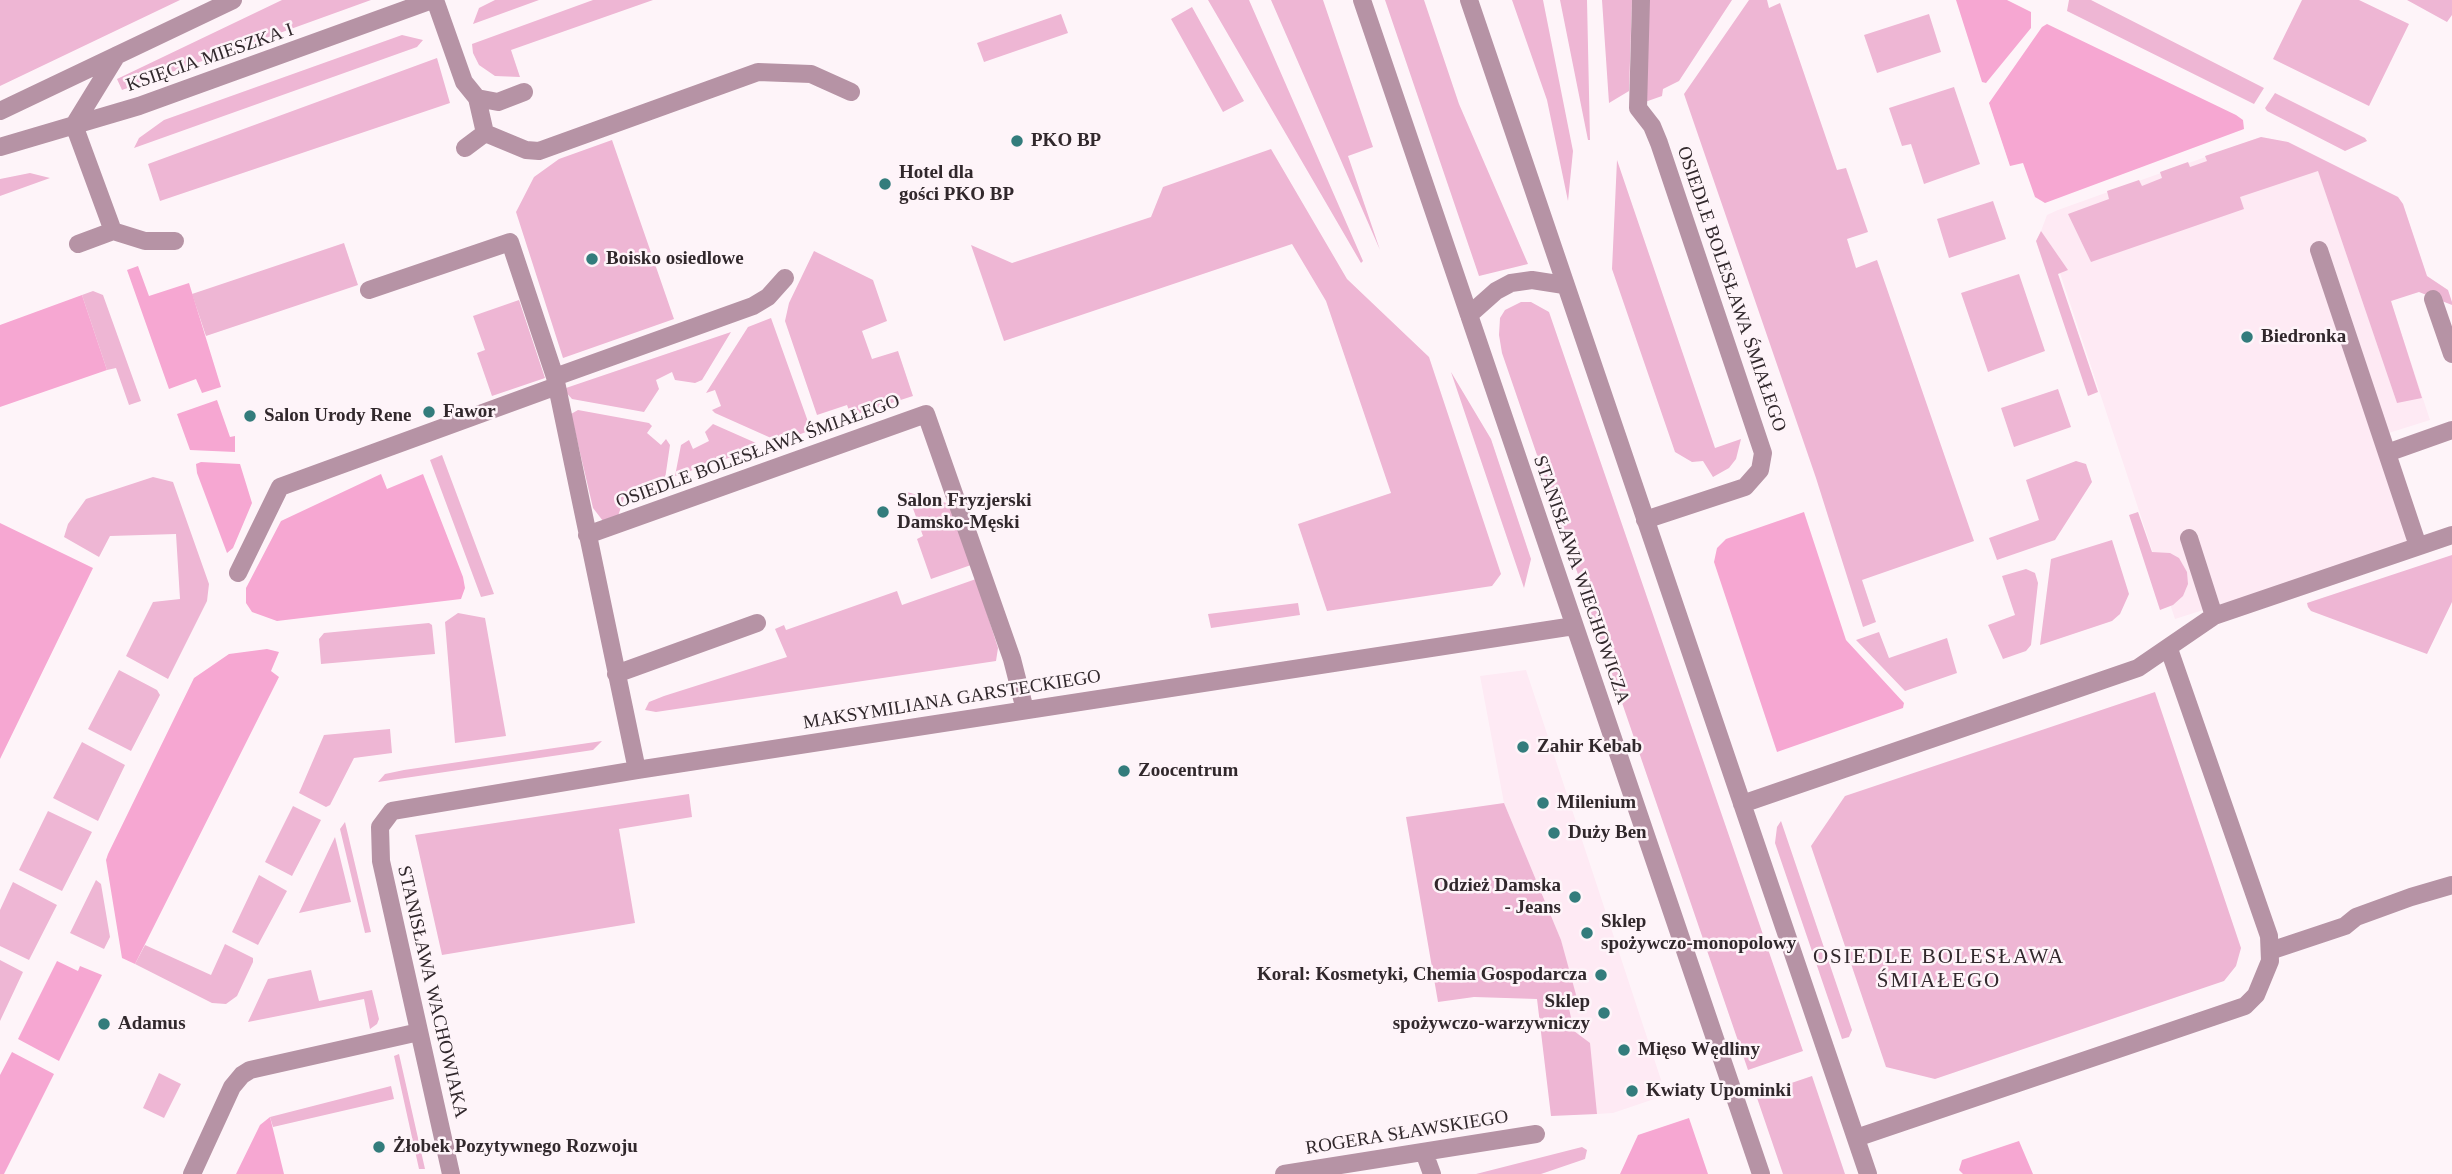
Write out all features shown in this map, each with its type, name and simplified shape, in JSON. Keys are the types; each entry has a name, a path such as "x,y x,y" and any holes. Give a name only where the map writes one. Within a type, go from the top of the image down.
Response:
{"street":[{"name":"KSIĘCIA MIESZKA I","path":"0,111 233,0"},
{"name":"KSIĘCIA MIESZKA I","path":"0,147 139,106 433,0"},
{"path":"433,0 464,82 477,98 485,133"},
{"name":"STANISŁAWA WIECHOWICZA","path":"1362,0 1761,1174"},
{"path":"1469,0 1868,1174"},
{"name":"OSIEDLE BOLESŁAWA ŚMIAŁEGO","path":"1641,0 1638,108 1659,143 1763,453 1760,470 1745,487 1644,520"},
{"path":"113,231 74,125 117,55"},
{"path":"485,133 526,150 539,151 758,72 811,74 851,92"},
{"path":"477,98 498,102 524,92"},
{"path":"465,148 485,133"},
{"path":"78,244 113,231 145,241 175,241"},
{"path":"369,290 510,242 554,382 637,769"},
{"path":"2319,250 2418,546"},
{"path":"238,572 280,487 753,306 768,297 785,278"},
{"path":"1469,315 1496,291 1511,283 1525,280 1564,285"},
{"path":"2433,299 2452,354"},
{"name":"OSIEDLE BOLESŁAWA ŚMIAŁEGO","path":"587,535 926,414 1015,667 1025,710"},
{"path":"2387,453 2452,430"},
{"path":"1742,804 2138,668 2214,616 2452,535"},
{"path":"2189,538 2214,616"},
{"path":"616,674 757,623"},
{"name":"MAKSYMILIANA GARSTECKIEGO","path":"381,861 378,835 383,820 392,811 405,806 1574,626"},
{"path":"1856,1138 2245,1006 2256,995 2266,978 2269,936 2169,649"},
{"name":"STANISŁAWA WACHOWIAKA","path":"381,861 451,1174"},
{"path":"2270,951 2345,926 2356,917 2411,897 2452,885"},
{"path":"192,1174 232,1087 242,1074 419,1031"},
{"name":"ROGERA SŁAWSKIEGO","path":"1284,1174 1536,1134"},
{"path":"1424,1152 1432,1174"}],"shaded area":[{"path":"0,0 180,0 0,86"},
{"path":"282,0 371,0 122,90 117,79"},
{"path":"495,0 539,0 473,24 479,8"},
{"path":"593,0 653,0 511,50 520,77 495,76 479,65 472,44"},
{"path":"1208,0 1249,0 1363,261 1361,263"},
{"path":"1271,0 1323,0 1373,147 1348,156 1380,250"},
{"path":"1385,0 1424,0 1459,104 1528,264 1479,276"},
{"path":"1512,0 1543,0 1573,151 1568,201 1547,100"},
{"path":"1560,0 1587,0 1590,140 1588,140"},
{"path":"1602,0 1632,0 1629,91 1609,103"},
{"path":"1649,0 1732,0 1679,81 1663,89 1662,96 1645,102"},
{"path":"1749,0 1767,0 1769,8 1780,3 1837,170 1846,168 1868,232 1847,239 1856,268 1877,260 1974,541 1862,580 1876,622 1863,627 1816,478 1684,94"},
{"path":"1956,0 2007,0 2031,12 2031,28 1986,83 1982,82"},
{"path":"2069,0 2091,0 2264,88 2254,104 2067,11"},
{"path":"2302,0 2359,0 2409,24 2369,106 2273,59"},
{"path":"2407,0 2452,0 2452,15 2447,22"},
{"path":"1192,7 1244,101 1223,112 1171,19"},
{"path":"1061,14 1068,33 984,62 977,43"},
{"path":"1929,14 1941,52 1877,73 1864,35"},
{"path":"2047,24 2236,115 2243,120 2244,129 2045,203 2035,197 2023,163 2010,166 1989,103 2042,27"},
{"path":"402,35 423,40 417,47 134,148 139,138 164,120"},
{"path":"437,58 450,103 160,201 148,164"},
{"path":"1954,87 1980,164 1924,184 1911,144 1902,146 1889,108"},
{"path":"2275,93 2367,141 2345,151 2267,111 2265,108"},
{"path":"2261,137 2288,142 2398,197 2403,204 2427,276 2391,302 2430,420 2376,437 2411,544 2175,619 2060,273 2041,231 2047,215 2058,210"},
{"path":"2261,137 2288,142 2398,197 2403,204 2427,276 2448,290 2452,302 2452,305 2419,292 2391,301 2422,398 2397,403 2318,171 2240,197 2244,209 2091,262 2068,214 2109,199 2107,191 2139,180 2142,186 2162,178 2160,172 2188,162 2190,167 2207,161 2205,156"},
{"name":"Boisko osiedlowe","path":"612,140 674,319 563,358 516,212 534,177 559,159"},
{"path":"1271,149 1347,279 1429,357 1501,574 1492,586 1327,611 1298,524 1391,493 1326,301 1292,244 1004,341 971,245 1012,263 1151,217 1163,187"},
{"path":"1617,160 1715,448 1741,439 1736,459 1729,468 1713,477 1703,461 1692,462 1675,452 1612,269"},
{"path":"30,173 50,178 0,196 0,179"},
{"path":"1993,201 2006,239 1949,258 1937,219"},
{"path":"2041,231 2068,270 2058,274 2098,392 2088,396 2036,241"},
{"path":"344,243 358,285 206,336 192,294"},
{"path":"814,251 873,280 887,321 862,331 872,359 898,351 913,396 851,416 847,405 817,415 785,321 789,303"},
{"path":"138,266 149,296 189,283 221,387 202,393 196,379 169,389 127,270"},
{"path":"2019,274 2045,351 1988,372 1961,293"},
{"path":"93,291 103,295 141,401 129,405 116,368 107,370 82,295"},
{"path":"82,295 107,370 0,407 0,325"},
{"path":"519,300 545,378 492,396 477,353 485,350 473,316"},
{"path":"1521,302 1531,302 1549,312 1803,1051 1748,1070 1502,353 1500,318 1505,310"},
{"path":"771,318 811,430 780,442 715,413 712,410 721,406 715,390 706,393 748,327"},
{"path":"731,332 702,380 695,383 675,380 672,372 656,380 659,389 644,412 572,399 563,389"},
{"path":"1451,372 1491,439 1531,559 1524,588"},
{"path":"2058,389 2071,427 2014,447 2001,408"},
{"path":"217,400 230,437 235,436 235,452 190,450 177,414"},
{"path":"578,410 649,423 652,426 647,433 661,445 666,439 670,445 665,479 634,490 624,498 618,516 603,521 593,508 571,414"},
{"path":"713,424 756,443 758,448 675,476 681,445 689,440 693,449 709,441 705,432"},
{"path":"442,455 494,594 481,597 430,460"},
{"path":"2076,461 2086,464 2092,482 2055,540 1997,560 1989,538 2039,520 2026,480"},
{"path":"196,464 240,464 252,503 233,548 227,553 197,473"},
{"path":"381,474 387,489 423,474 463,577 465,588 461,599 277,621 252,612 246,603 246,588 281,521"},
{"path":"153,477 173,482 209,584 207,601 168,679 126,656 153,602 180,599 176,534 110,536 99,557 64,537 68,524 86,499"},
{"path":"907,492 950,504 971,565 931,579 917,539 923,536"},
{"path":"1804,512 1846,640 1904,703 1903,708 1777,752 1714,562 1717,548 1726,539"},
{"path":"2138,512 2152,552 2170,553 2179,558 2187,572 2188,584 2183,596 2173,605 2160,610 2129,515"},
{"path":"0,523 93,568 0,759"},
{"path":"2112,540 2129,594 2120,614 2112,621 2040,645 2051,559"},
{"path":"2452,555 2452,602 2427,654 2311,611 2308,607 2307,603"},
{"path":"2026,569 2035,573 2038,583 2031,645 2026,651 2003,659 1988,625 2015,615 2002,576"},
{"path":"976,579 998,648 996,661 656,712 645,710 649,702 664,696 787,657 775,629 784,625 786,630 897,591 902,605"},
{"path":"1298,603 1300,615 1211,628 1208,614"},
{"path":"458,613 485,618 506,736 455,743 445,622"},
{"path":"429,623 432,625 435,654 321,664 319,639 324,633"},
{"path":"1879,632 1889,658 1947,638 1957,673 1905,691 1856,640"},
{"path":"267,649 279,652 271,671 279,677 135,964 122,958 106,860 108,854 194,678 229,654"},
{"path":"119,670 157,690 160,695 131,751 88,729"},
{"path":"1526,670 1666,1095 1613,1113 1597,1114 1568,1004 1577,1002 1561,940 1504,803 1480,676"},
{"path":"2155,692 2241,948 2236,966 2224,981 1935,1079 1886,1067 1811,846 1845,796"},
{"path":"390,729 392,753 354,758 330,805 326,807 299,793 324,735"},
{"path":"602,741 593,750 378,782 385,774 404,770"},
{"path":"82,742 125,765 98,821 53,798"},
{"path":"689,794 692,817 619,829 635,923 442,955 415,835"},
{"path":"1504,803 1561,940 1578,1002 1568,1004 1574,1031 1590,1043 1597,1114 1551,1116 1537,999 1474,997 1438,1002 1406,817"},
{"path":"293,806 321,820 292,876 265,862"},
{"path":"48,811 92,832 62,891 19,870"},
{"path":"1781,821 1852,1030 1849,1037 1842,1039 1775,843 1777,827"},
{"path":"345,822 371,932 365,933 340,829"},
{"path":"335,837 351,902 299,913"},
{"path":"259,875 287,891 258,945 232,932"},
{"path":"96,880 101,884 110,937 104,949 70,933"},
{"path":"13,882 57,905 29,960 0,946 0,910"},
{"path":"225,944 253,958 237,996 226,1004 212,1003 135,964 145,945 211,975"},
{"path":"0,960 23,972 0,1021"},
{"path":"57,961 78,971 80,966 102,975 59,1061 18,1039"},
{"path":"311,970 319,1001 372,990 379,1019 377,1024 370,1029 364,999 248,1022 268,979"},
{"path":"12,1052 54,1074 4,1174 0,1174 0,1075"},
{"path":"399,1054 425,1169 419,1169 394,1056"},
{"path":"159,1073 181,1084 164,1118 143,1108"},
{"path":"1812,1076 1845,1174 1783,1174 1756,1095"},
{"path":"391,1086 394,1099 273,1127 270,1117"},
{"path":"270,1117 284,1174 236,1174 260,1125"},
{"path":"1689,1118 1708,1174 1620,1174 1638,1135"},
{"path":"2019,1141 2033,1174 1963,1174 1959,1170 1962,1160"},
{"path":"1582,1147 1587,1150 1585,1159 1541,1174 1476,1174"}],"place":[{"name":"PKO BP","path":"1017,141"},
{"name":"Hotel dla gości PKO BP","path":"885,184"},
{"name":"Boisko osiedlowe","path":"592,259"},
{"name":"Biedronka","path":"2247,337"},
{"name":"Fawor","path":"429,412"},
{"name":"Salon Urody Rene","path":"250,416"},
{"name":"Salon Fryzjerski Damsko-Męski","path":"883,512"},
{"name":"Zahir Kebab","path":"1523,747"},
{"name":"Zoocentrum","path":"1124,771"},
{"name":"Milenium","path":"1543,803"},
{"name":"Duży Ben","path":"1554,833"},
{"name":"Odzież Damska - Jeans","path":"1575,897"},
{"name":"Sklep spożywczo-monopolowy","path":"1587,933"},
{"name":"Koral: Kosmetyki, Chemia Gospodarcza","path":"1601,975"},
{"name":"Sklep spożywczo-warzywniczy","path":"1604,1013"},
{"name":"Adamus","path":"104,1024"},
{"name":"Mięso Wędliny","path":"1624,1050"},
{"name":"Kwiaty Upominki","path":"1632,1091"},
{"name":"Żłobek Pozytywnego Rozwoju","path":"379,1147"}],"district":[{"name":"OSIEDLE BOLESŁAWA ŚMIAŁEGO","path":"1939,969"}]}
